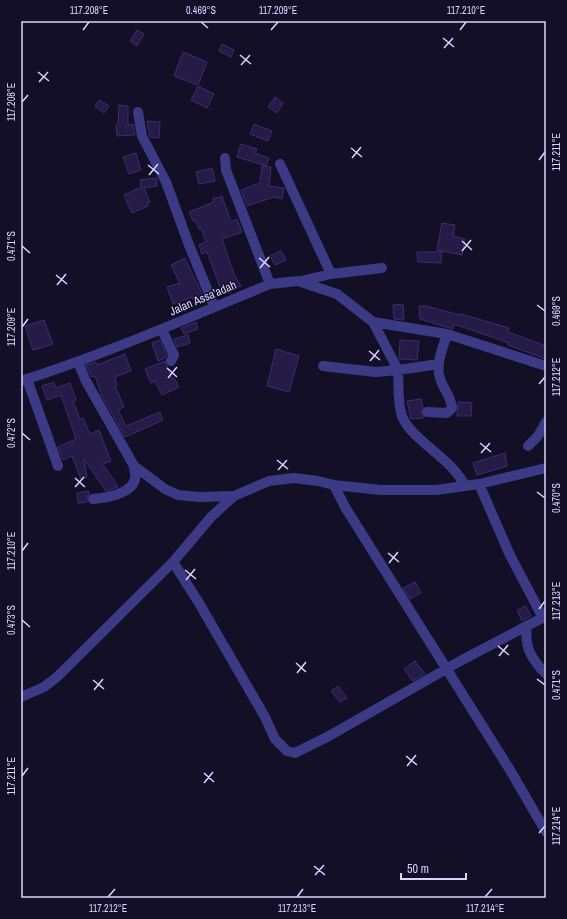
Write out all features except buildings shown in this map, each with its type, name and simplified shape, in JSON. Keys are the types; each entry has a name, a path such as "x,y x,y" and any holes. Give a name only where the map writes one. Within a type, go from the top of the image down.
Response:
{"street":[{"path":"138,112 142,136 166,182 189,245 214,306"},
{"path":"225,158 226,170 270,284"},
{"path":"280,164 331,274"},
{"name":"Jalan Assa'adah","path":"24,380 78,362 162,330 214,306 270,284 298,281 331,274 382,268"},
{"path":"298,281 337,294 373,322 398,370 402,417 412,430 457,472 465,486"},
{"path":"373,322 447,334 546,366"},
{"path":"162,330 174,355 171,361"},
{"path":"427,412 447,413 452,408 452,401 439,378 439,364 447,334"},
{"path":"78,362 86,381 134,466 151,480 178,494 199,497 234,496 269,482 294,478 334,485 381,490 436,490 479,484 546,468"},
{"path":"323,366 376,372 439,364"},
{"path":"24,380 58,466"},
{"path":"528,446 538,436 546,422"},
{"path":"93,499 106,498 131,486 135,479 134,466"},
{"path":"173,562 207,616 265,717 275,739 287,751 295,753 446,669 545,617 509,553 479,484"},
{"path":"334,485 345,508 514,775 546,832"},
{"path":"21,697 44,687 57,677 173,562 211,517 234,496"},
{"path":"527,627 526,641 530,653 534,662 546,674"}]}
